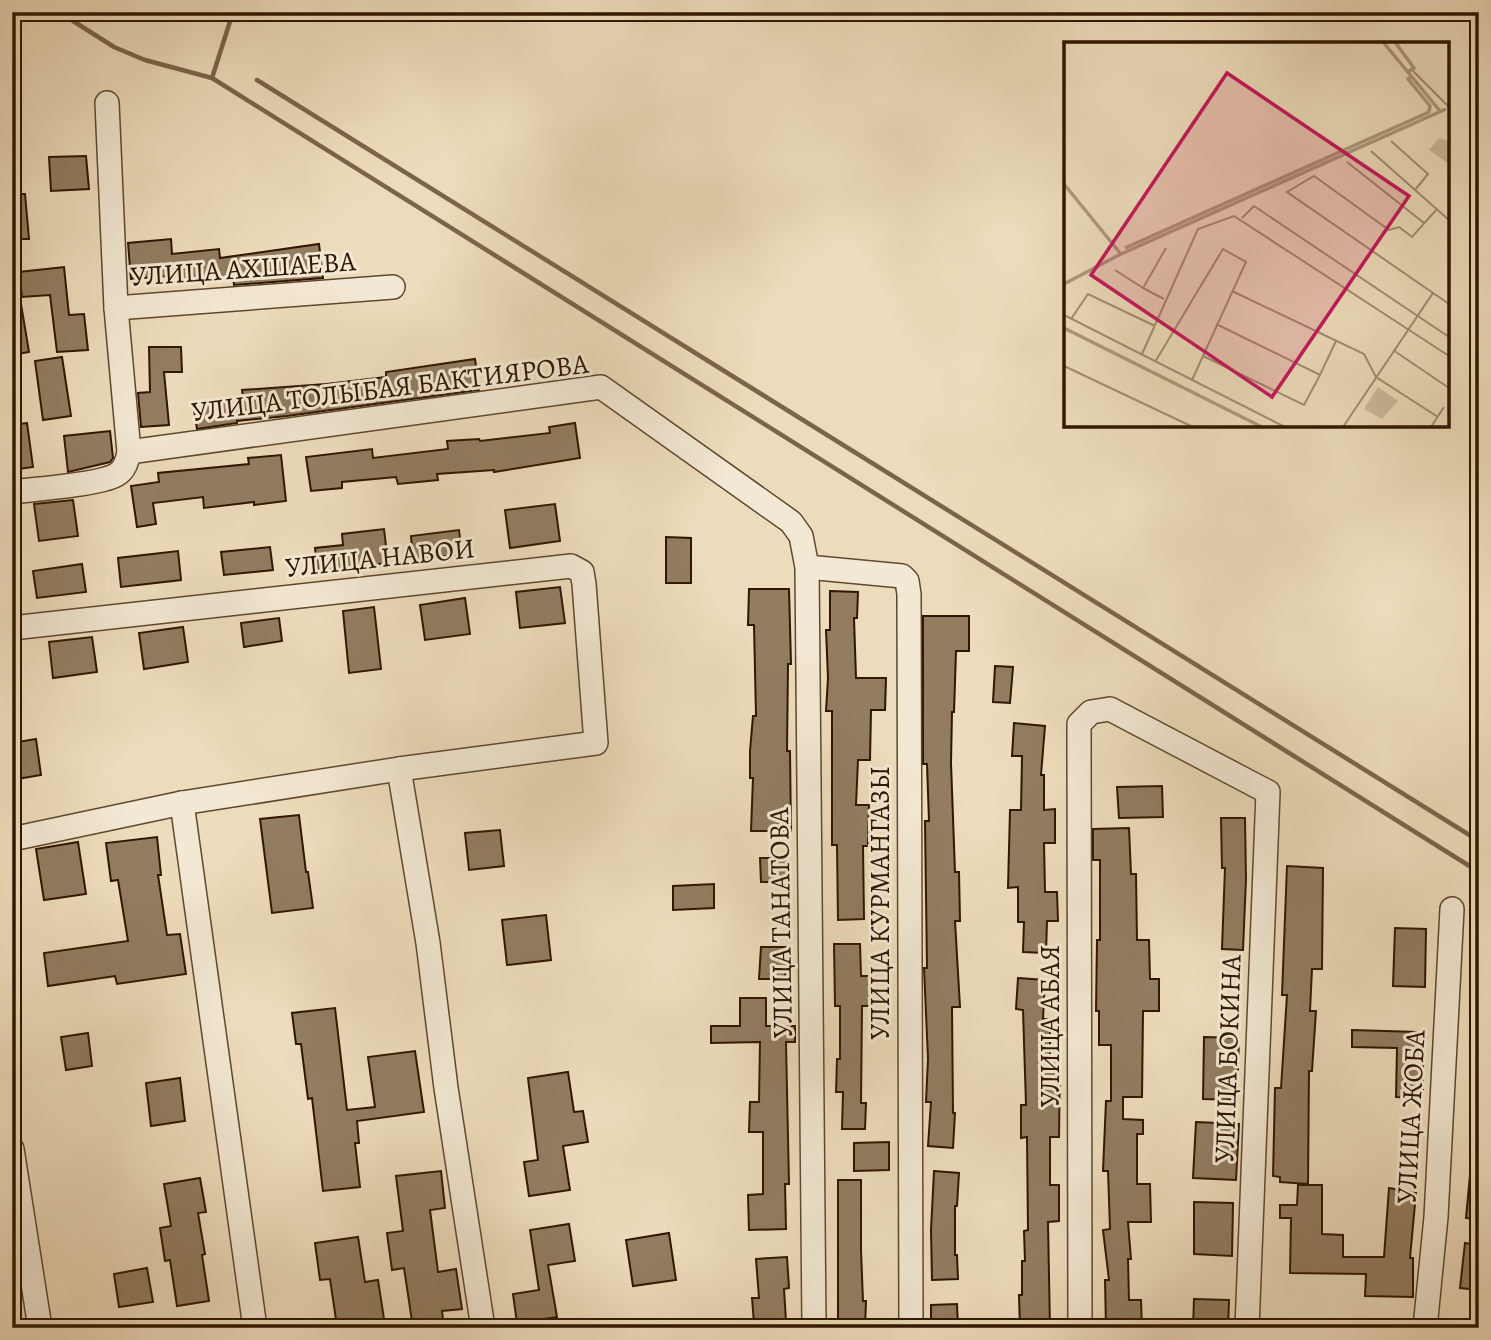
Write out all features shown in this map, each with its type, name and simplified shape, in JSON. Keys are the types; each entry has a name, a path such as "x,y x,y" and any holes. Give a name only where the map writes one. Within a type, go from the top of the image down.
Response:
{"street":[{"path":"107,103 116,308"},
{"name":"УЛИЦА АХШАЕВА","path":"130,452 116,308 393,287"},
{"name":"УЛИЦА ТОЛЫБАЯ БАКТИЯРОВА","path":"130,452 601,387 791,522"},
{"path":"12,492 110,477 127,464 130,452"},
{"name":"УЛИЦА ТАНАТОВА","path":"791,522 801,537 807,568 814,1328"},
{"name":"УЛИЦА НАВОИ","path":"12,628 571,566 582,572 596,743 399,769"},
{"name":"УЛИЦА КУРМАНГАЗЫ","path":"807,568 902,576 909,594 911,1328"},
{"name":"УЛИЦА АБАЯ","path":"1080,1328 1079,724 1091,712 1110,709 1268,792"},
{"path":"12,839 181,803 399,769 428,943 446,1088 483,1328"},
{"name":"УЛИЦА БОКИНА","path":"1247,1328 1268,792"},
{"path":"181,803 255,1328"},
{"name":"УЛИЦА ЖОБА","path":"1425,1328 1436,1217 1452,909"},
{"path":"12,1149 40,1328"}],"building":[{"path":"86,156 89,189 51,191 49,157"},
{"path":"12,194 25,194 29,239 14,239"},
{"path":"171,239 172,254 219,249 220,258 319,244 323,278 234,285 233,278 181,284 180,275 131,279 128,243"},
{"path":"64,267 69,315 84,314 88,350 57,352 50,295 22,297 19,272"},
{"path":"12,292 19,292 29,352 12,355"},
{"path":"149,347 181,347 182,372 164,372 169,425 141,427 138,393 150,392"},
{"path":"62,357 71,416 43,420 35,361"},
{"path":"475,359 479,390 237,421 197,429 193,403 243,398 242,390 386,377 386,372"},
{"path":"27,423 33,467 12,470 12,425"},
{"path":"575,423 580,458 494,472 437,474 438,480 398,484 396,477 342,482 342,488 311,491 306,457 372,449 373,458 448,449 447,441 480,441 550,433 549,427"},
{"path":"110,431 113,458 110,462 68,472 64,436"},
{"path":"281,455 286,501 204,508 203,497 153,503 156,524 137,527 131,486 159,482 158,473 249,464 248,458"},
{"path":"73,500 78,536 39,541 34,504"},
{"path":"555,504 560,541 510,548 505,510"},
{"path":"384,529 388,563 318,571 315,548 343,545 342,534"},
{"path":"459,530 462,554 413,560 411,536"},
{"path":"666,537 691,538 691,583 666,583"},
{"path":"270,547 273,570 224,575 221,552"},
{"path":"178,551 181,580 121,587 118,558"},
{"path":"82,564 86,592 37,598 33,571"},
{"path":"560,587 565,623 520,628 516,592"},
{"path":"749,589 789,589 791,664 788,664 787,751 790,751 791,831 751,831 753,778 750,778 750,751 753,716 756,716 754,625 748,625"},
{"path":"830,591 858,592 857,618 854,618 856,678 886,678 885,710 871,710 870,760 858,760 856,805 869,805 868,846 863,846 864,919 838,920 837,845 832,845 832,711 826,711 826,630 830,630"},
{"path":"465,598 470,634 425,640 420,605"},
{"path":"374,607 381,669 349,673 343,611"},
{"path":"923,616 969,616 969,651 956,651 952,712 955,872 959,872 960,921 955,921 960,1007 952,1007 955,1113 953,1148 928,1146 931,1102 926,1102 928,1059 924,968 927,968 925,821 929,821 927,764 923,764"},
{"path":"279,618 282,641 244,647 241,623"},
{"path":"183,627 188,662 144,669 139,633"},
{"path":"92,637 97,672 53,678 49,642"},
{"path":"995,666 1013,667 1010,703 993,702"},
{"path":"1014,723 1045,726 1041,775 1044,775 1044,810 1055,809 1055,843 1044,843 1045,892 1057,892 1058,921 1047,921 1046,953 1023,952 1024,922 1018,922 1018,887 1008,888 1010,810 1021,810 1022,756 1012,756"},
{"path":"36,739 41,775 17,779 12,743"},
{"path":"1162,786 1163,817 1119,818 1117,787"},
{"path":"299,815 313,908 272,913 260,819"},
{"path":"1221,818 1245,818 1243,950 1222,949 1225,868 1222,868"},
{"path":"1129,828 1131,874 1136,874 1137,940 1149,940 1150,979 1159,979 1159,1011 1143,1011 1142,1097 1123,1097 1123,1119 1143,1120 1143,1134 1137,1134 1137,1184 1150,1184 1151,1222 1128,1222 1131,1259 1128,1259 1129,1300 1141,1300 1142,1328 1106,1328 1105,1280 1109,1280 1103,1230 1110,1229 1108,1171 1103,1171 1106,1101 1111,1101 1111,1045 1099,1045 1099,1011 1096,1011 1097,940 1100,940 1100,860 1093,860 1093,829"},
{"path":"500,830 504,866 469,870 465,833"},
{"path":"157,837 161,875 158,875 167,935 180,934 186,974 117,984 115,976 48,986 44,953 128,941 118,880 111,881 106,843"},
{"path":"78,842 86,894 44,900 36,849"},
{"path":"760,858 786,858 787,882 761,882"},
{"path":"1287,866 1323,868 1322,969 1312,969 1310,1011 1316,1011 1312,1071 1309,1071 1308,1184 1280,1182 1280,1177 1273,1176 1275,1088 1281,1088 1287,995 1282,995"},
{"path":"714,884 714,908 673,910 673,886"},
{"path":"546,915 551,960 507,965 502,920"},
{"path":"1395,928 1426,929 1425,987 1393,986"},
{"path":"834,944 860,944 861,976 873,976 873,1006 862,1006 861,1103 866,1103 865,1129 842,1129 843,1092 836,1092 837,1059 840,1059 840,1006 835,1006"},
{"path":"761,947 787,947 785,979 759,979"},
{"path":"1018,978 1045,980 1043,1019 1050,1019 1050,1059 1060,1058 1059,1137 1050,1137 1050,1185 1059,1185 1059,1221 1048,1222 1050,1328 1020,1328 1019,1295 1022,1295 1022,1261 1025,1261 1024,1231 1028,1230 1027,1137 1021,1138 1021,1105 1026,1105 1023,1010 1016,1009"},
{"path":"740,998 766,998 766,1026 795,1026 795,1042 786,1042 789,1184 785,1184 786,1229 749,1230 748,1195 763,1194 763,1132 749,1132 750,1102 759,1102 760,1042 711,1043 711,1026 740,1026"},
{"path":"335,1008 347,1110 375,1107 368,1057 415,1051 424,1112 357,1121 359,1143 355,1143 360,1187 323,1191 312,1098 308,1099 301,1044 296,1044 292,1013"},
{"path":"1352,1030 1418,1032 1418,1050 1423,1050 1423,1098 1396,1097 1397,1048 1352,1047"},
{"path":"88,1033 92,1066 66,1070 61,1037"},
{"path":"1204,1037 1239,1038 1237,1100 1203,1099"},
{"path":"568,1072 574,1112 583,1111 588,1142 563,1146 570,1190 529,1196 524,1162 538,1160 528,1078"},
{"path":"180,1078 185,1121 151,1126 146,1083"},
{"path":"1196,1122 1239,1124 1236,1180 1193,1178"},
{"path":"889,1142 889,1170 854,1171 854,1143"},
{"path":"441,1171 445,1208 430,1210 438,1272 456,1269 462,1309 442,1311 444,1328 413,1328 404,1268 392,1270 387,1233 403,1231 396,1176"},
{"path":"934,1171 959,1173 955,1206 958,1279 932,1280"},
{"path":"1470,1175 1479,1176 1479,1220 1466,1218"},
{"path":"200,1178 206,1212 198,1213 209,1301 177,1306 170,1260 165,1261 160,1228 171,1226 164,1184"},
{"path":"838,1180 861,1180 865,1328 838,1328"},
{"path":"1298,1185 1322,1185 1322,1234 1343,1235 1343,1257 1384,1257 1389,1188 1416,1193 1410,1258 1413,1258 1413,1297 1365,1296 1366,1274 1290,1273 1291,1218 1280,1218 1280,1205 1297,1205"},
{"path":"1194,1202 1233,1203 1232,1256 1194,1254"},
{"path":"569,1224 575,1261 548,1265 557,1317 517,1323 513,1294 539,1290 530,1230"},
{"path":"669,1233 676,1280 633,1286 626,1240"},
{"path":"358,1237 365,1282 378,1280 384,1319 337,1326 330,1279 320,1280 315,1243"},
{"path":"1465,1243 1479,1245 1479,1290 1460,1288"},
{"path":"787,1257 789,1288 784,1289 786,1321 754,1323 752,1298 759,1298 756,1259"},
{"path":"147,1268 153,1302 119,1307 114,1274"},
{"path":"1194,1299 1229,1300 1228,1328 1193,1328"},
{"path":"957,1304 958,1328 931,1328 931,1305"}],"waterway":[{"path":"59,12 114,47 145,60 212,78 1479,872"},
{"path":"212,78 233,12"},
{"path":"257,80 1479,841"}]}
